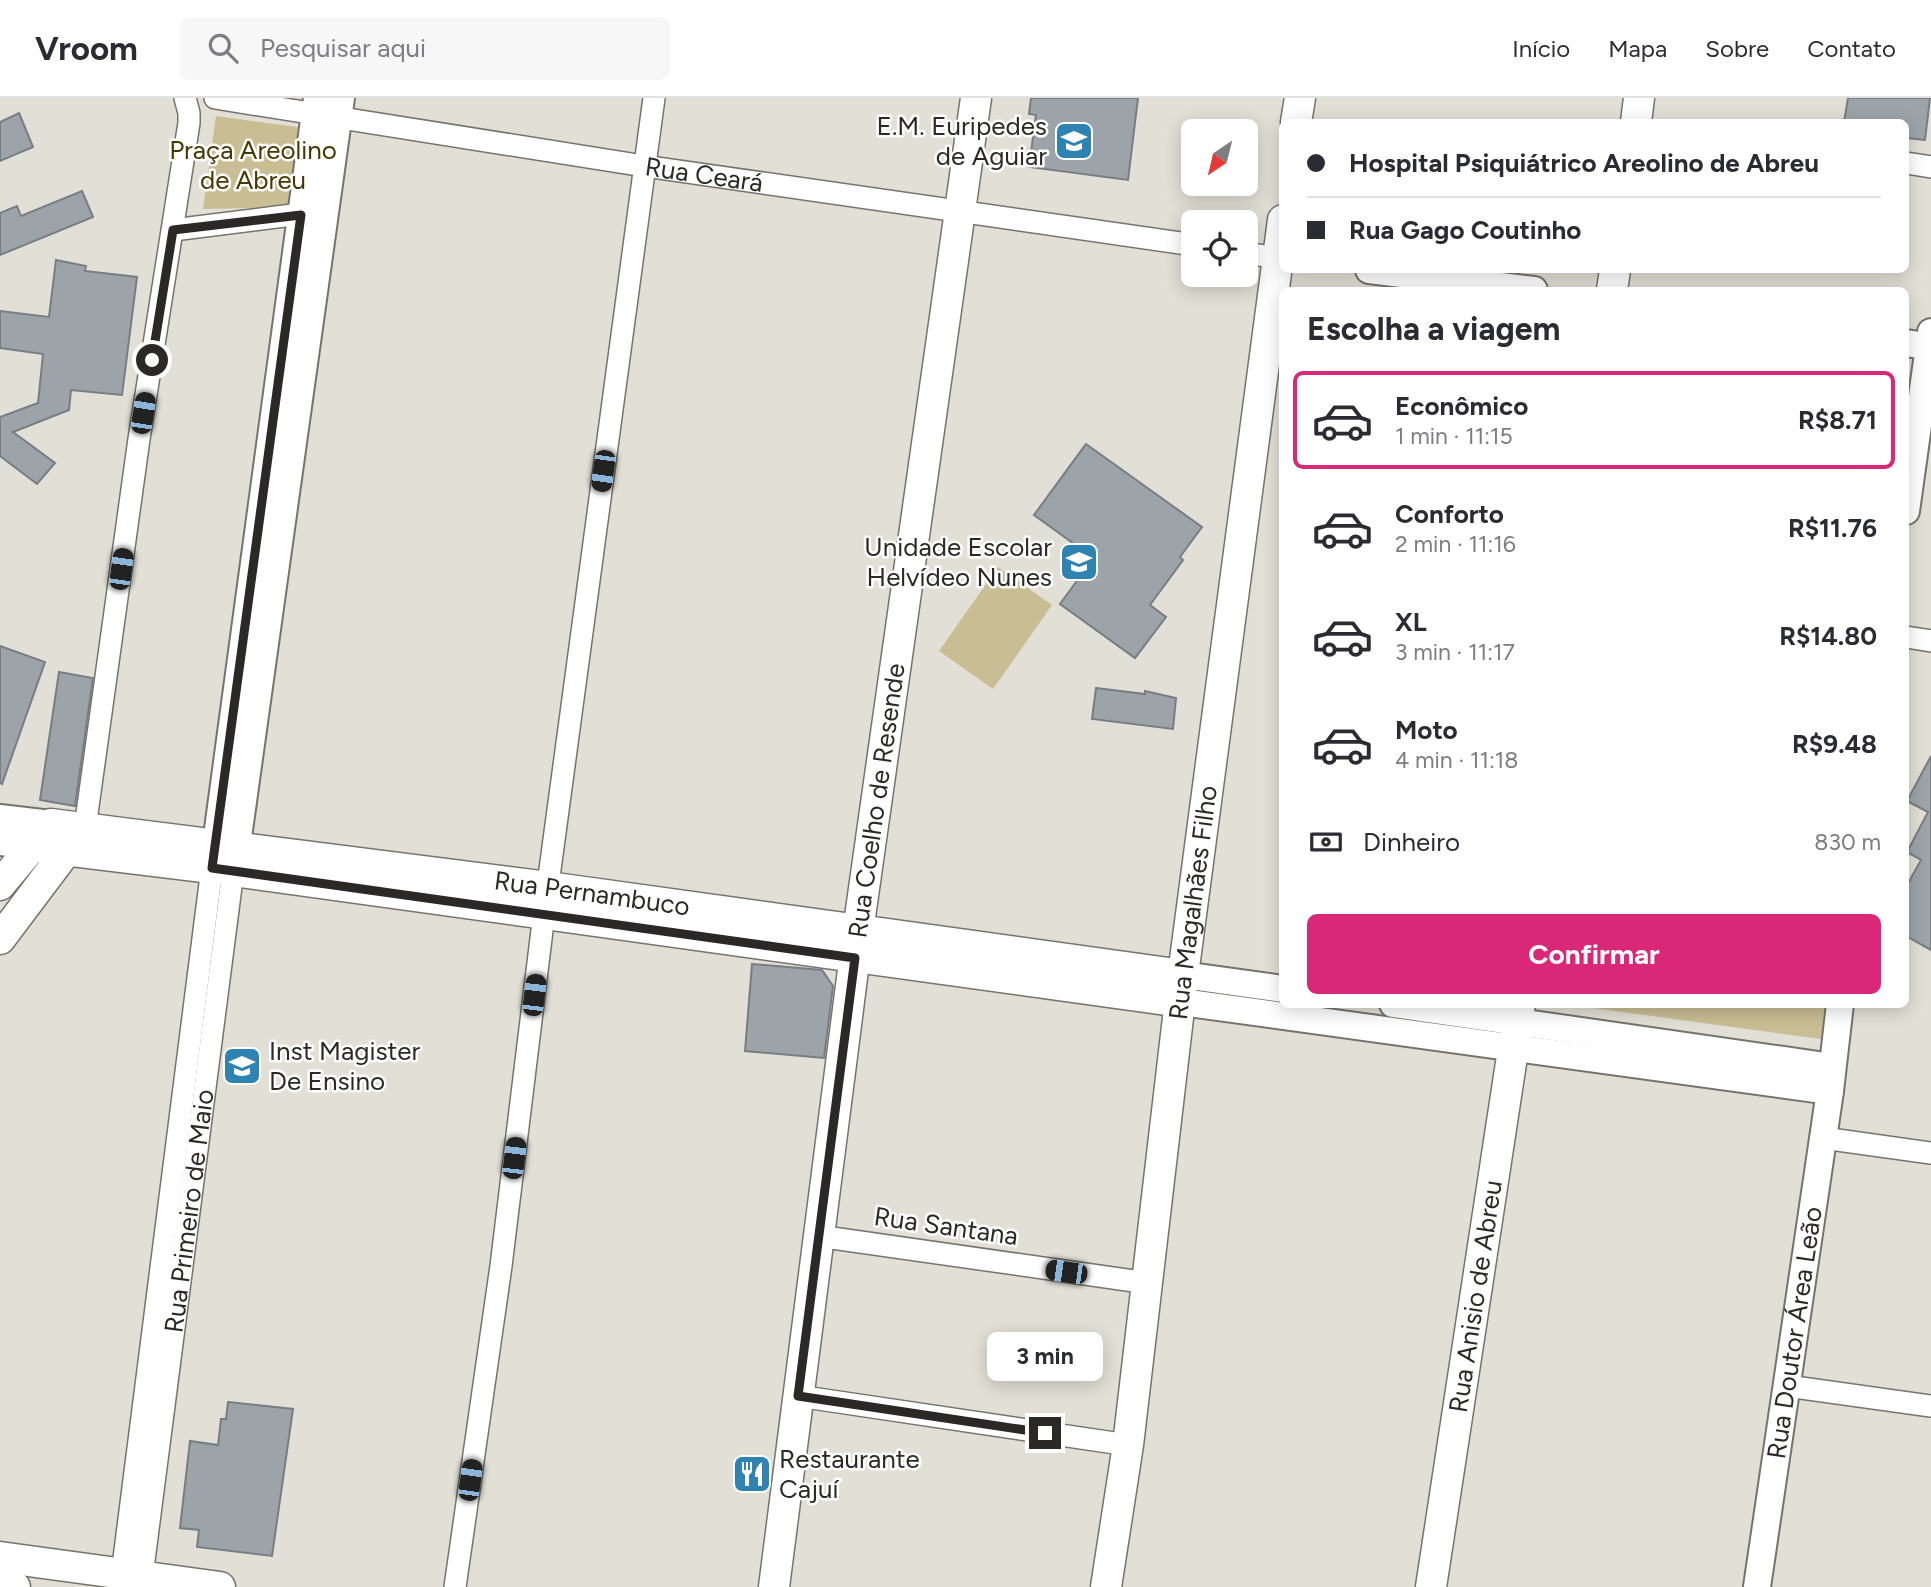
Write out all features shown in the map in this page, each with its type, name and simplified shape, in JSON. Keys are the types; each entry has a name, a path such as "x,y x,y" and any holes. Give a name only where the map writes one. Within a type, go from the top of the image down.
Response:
{"main road":[{"name":"Rua Coelho de Resende","path":"774,1587 857,944 976,98"},
{"path":"1296,119 1300,98"},
{"name":"Rua Magalhães Filho","path":"1106,1587 1128,1446 1182,989 1279,265"},
{"path":"0,886 41,835"},
{"name":"Rua Pernambuco","path":"41,835 546,900 1182,989"},
{"path":"0,939 76,839"},
{"name":"Rua Anisio de Abreu","path":"1431,1587 1517,1024"},
{"path":"0,1557 220,1587"},
{"path":"0,1585 15,1587"}],"street":[{"path":"76,839 189,123 185,98"},
{"name":"Rua Ceará","path":"215,98 328,107 644,166 1181,243"},
{"path":"455,1587 501,1266 546,900 654,98"},
{"name":"Rua Primeiro de Maio","path":"132,1575 224,857 328,107"},
{"path":"1909,163 1931,167"},
{"path":"173,230 313,212"},
{"path":"1258,255 1279,258"},
{"path":"1394,273 1509,287"},
{"path":"1909,483 1924,342"},
{"path":"1909,637 1931,641"},
{"name":"Rua Pernambuco","path":"0,818 41,835"},
{"name":"Rua Pernambuco","path":"0,842 41,835"},
{"path":"1182,989 1279,989"},
{"path":"1182,989 1279,999"},
{"path":"1364,1008 1517,1024"},
{"path":"1418,1008 1831,1078"},
{"name":"Rua Doutor Área Leão","path":"1758,1587 1840,1008"},
{"path":"1823,1138 1931,1153"},
{"name":"Rua Santana","path":"818,1236 1148,1283"},
{"path":"1787,1386 1931,1406"},
{"path":"798,1396 1128,1446"}],"green space":[{"name":"Praça Areolino de Abreu","path":"216,116 312,129 298,207 203,209"},
{"path":"998,567 1052,605 993,689 939,651"},
{"path":"1593,1008 1825,1008 1821,1039"}],"building":[{"name":"E.M. Euripedes de Aguiar","path":"1031,98 1138,98 1128,180 1029,167 1036,115 1029,114"},
{"path":"1848,98 1930,98 1925,140 1909,138 1909,119 1844,119"},
{"path":"19,113 33,147 0,161 0,122"},
{"path":"82,191 93,217 0,255 0,213 17,206 21,216"},
{"path":"56,260 86,266 85,271 137,277 122,395 71,390 69,410 13,432 55,463 37,484 0,456 0,417 38,403 43,354 0,348 0,311 49,317"},
{"path":"1086,444 1202,527 1180,557 1183,560 1150,605 1166,617 1135,658 1060,604 1090,563 1077,554 1081,549 1034,515"},
{"path":"0,646 45,662 2,784 0,783"},
{"path":"59,672 93,678 75,806 40,800"},
{"path":"1096,688 1145,694 1145,691 1176,698 1173,729 1092,719"},
{"path":"1931,756 1931,950 1909,938 1909,882 1921,860 1909,853 1909,848 1928,812 1909,802"},
{"path":"752,964 822,970 833,986 824,1058 745,1051"},
{"path":"228,1402 293,1409 272,1556 197,1547 199,1530 180,1528 190,1441 218,1445 221,1419 226,1419"}],"place":[{"name":"E.M. Euripedes de Aguiar","path":"1074,141"},
{"name":"Unidade Escolar Helvídeo Nunes","path":"1079,562"},
{"name":"Inst Magister De Ensino","path":"242,1066"},
{"name":"Restaurante Cajuí","path":"752,1474"}],"route":[{"path":"152,360 173,230 301,215 212,868 855,958 798,1396 1045,1433"}]}
